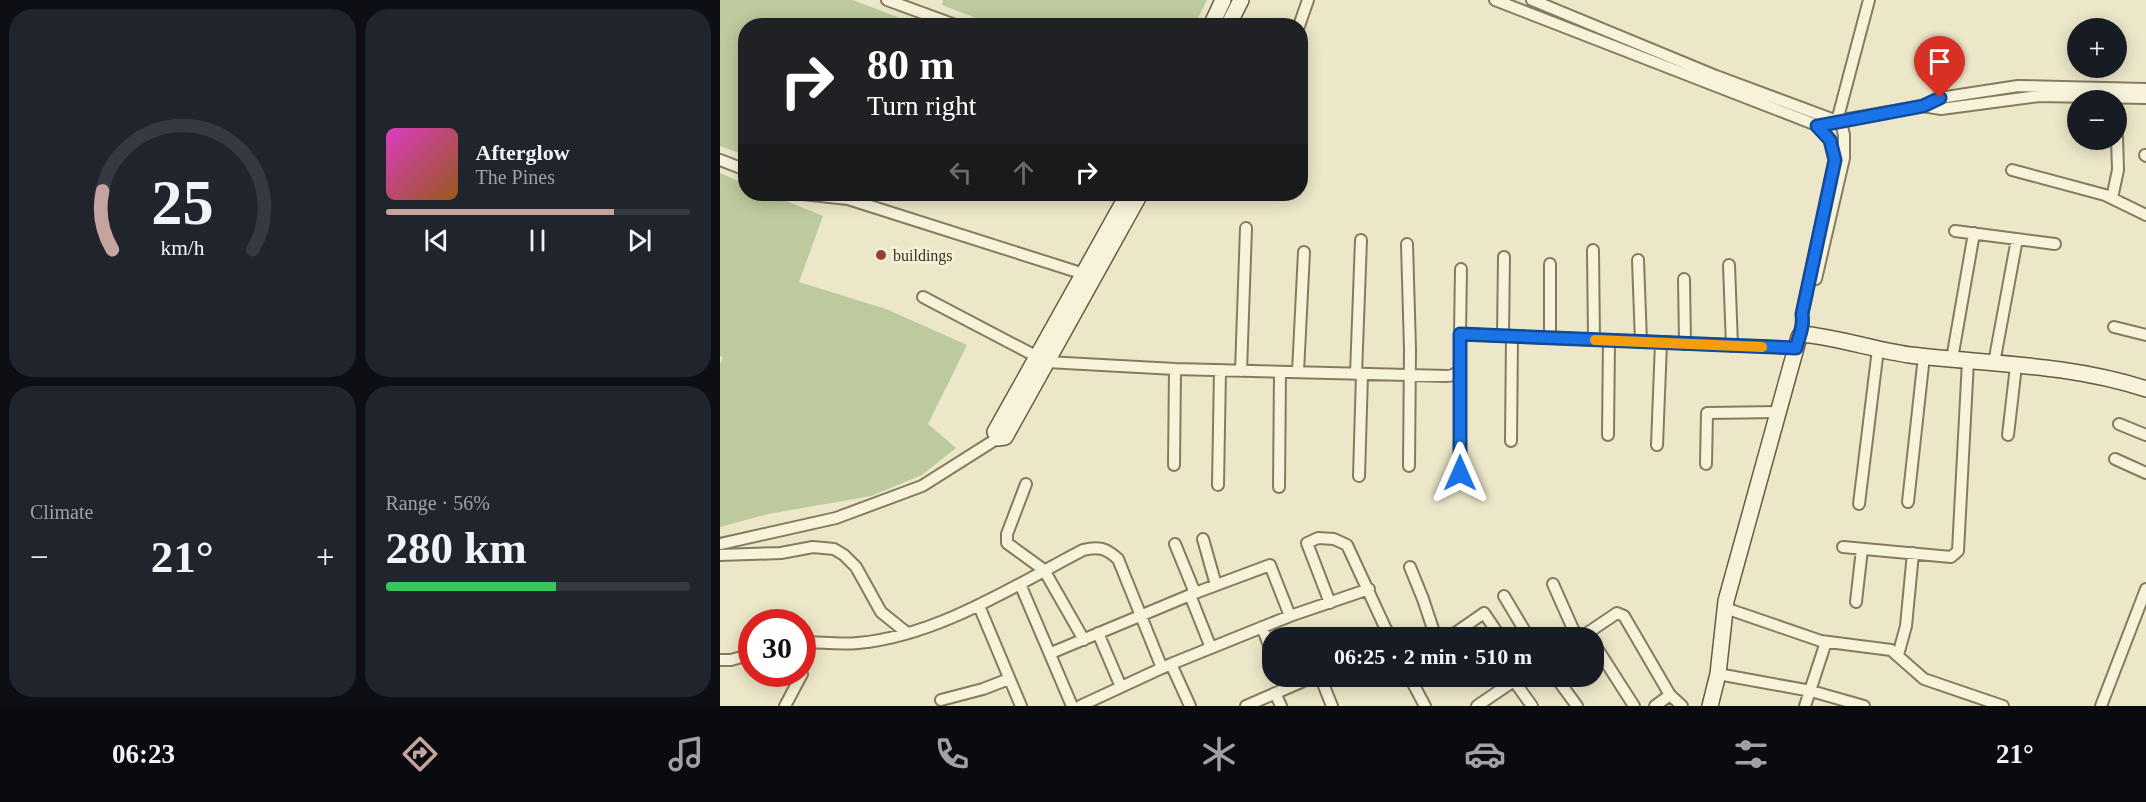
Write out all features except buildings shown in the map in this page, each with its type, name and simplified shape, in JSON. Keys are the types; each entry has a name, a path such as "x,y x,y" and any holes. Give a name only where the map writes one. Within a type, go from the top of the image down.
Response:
{"street":[{"path":"887,0 936,18"},
{"path":"1215,18 1223,0"},
{"path":"1232,18 1241,0"},
{"path":"1302,18 1308,0"},
{"path":"1495,0 1817,126 1830,140 1835,160 1802,314 1800,335"},
{"path":"1532,0 1716,76 1837,121 1842,127 1844,158 1808,315 1800,335 1727,601 1718,674 1710,706"},
{"path":"1837,121 1869,0"},
{"path":"1817,126 1923,106 1940,98 2023,86 2146,89"},
{"path":"1923,106 1946,109 2039,96 2067,97"},
{"path":"2127,99 2146,98"},
{"path":"2112,198 2118,170 2117,150"},
{"path":"720,160 738,167"},
{"path":"2012,170 2112,198 2146,215"},
{"path":"854,201 1084,274"},
{"path":"720,544 836,518 922,486 998,438 996,432 1042,360 1123,213 1126,201"},
{"path":"1042,360 1084,274 1123,213 1134,201"},
{"path":"1241,371 1246,228"},
{"path":"1956,231 2055,244"},
{"path":"1952,359 1974,233"},
{"path":"1994,363 2017,239"},
{"path":"1359,476 1361,240"},
{"path":"1407,244 1410,466"},
{"path":"1593,250 1594,340"},
{"path":"1298,372 1304,252"},
{"path":"1504,257 1511,441"},
{"path":"1638,260 1641,342"},
{"path":"1550,264 1550,338"},
{"path":"1729,265 1732,346"},
{"path":"1460,473 1461,269"},
{"path":"1683,279 1685,344"},
{"path":"923,297 1042,360 1175,369 1359,374 1448,376 1460,370"},
{"path":"2114,327 2146,335"},
{"path":"1460,334 1732,346 1800,335 1924,356 2116,379 2146,389"},
{"path":"1608,435 1609,341"},
{"path":"1657,445 1661,343"},
{"path":"1859,504 1878,349"},
{"path":"1908,502 1924,356"},
{"path":"1843,548 1951,557 1958,551 1968,361"},
{"path":"2008,435 2016,366"},
{"path":"1174,465 1175,369"},
{"path":"1218,485 1220,370"},
{"path":"1279,487 1280,372"},
{"path":"1706,464 1707,413 1779,412"},
{"path":"2119,424 2146,435"},
{"path":"2115,459 2146,473"},
{"path":"1026,484 1006,540 1044,570 1084,640"},
{"path":"1203,539 1216,585"},
{"path":"1330,603 1307,543 1314,539 1334,539 1347,545 1385,627"},
{"path":"1175,544 1211,648"},
{"path":"720,555 781,553 813,547 834,549 856,567 880,612 907,633"},
{"path":"816,642 858,644 907,633 979,606 1044,570 1083,550 1094,547 1108,550 1118,559 1141,615 1190,706"},
{"path":"1857,602 1862,549"},
{"path":"1898,655 1906,626 1913,554"},
{"path":"1051,653 1193,594 1270,565 1290,616"},
{"path":"1410,567 1424,599 1433,627"},
{"path":"1020,584 1072,706"},
{"path":"1553,584 1579,627"},
{"path":"1080,706 1167,666 1262,627 1369,589"},
{"path":"2101,706 2146,590"},
{"path":"1504,596 1522,627"},
{"path":"1727,601 1826,642 1887,649 1898,655 1924,679 2002,706"},
{"path":"979,606 1021,706"},
{"path":"1464,627 1484,613 1494,627"},
{"path":"1598,627 1617,613 1624,616 1670,695 1682,706"},
{"path":"1098,633 1121,687"},
{"path":"1805,706 1826,642"},
{"path":"720,660 738,658"},
{"path":"1604,664 1634,706"},
{"path":"1718,674 1811,690 1864,706"},
{"path":"941,700 983,689 1009,679"},
{"path":"785,706 795,687"},
{"path":"1324,687 1332,706"},
{"path":"1415,687 1425,706"},
{"path":"1484,704 1506,687"},
{"path":"1521,687 1532,706"},
{"path":"1563,687 1577,706"},
{"path":"1246,706 1287,688"},
{"path":"1275,693 1281,706"},
{"path":"1655,706 1670,695"}],"green space":[{"path":"720,0 853,0 900,18 738,18 738,152 720,146"},
{"path":"943,0 1207,0 1198,18 976,18 942,5"},
{"path":"720,173 738,181 738,201 786,201 823,216 799,282 886,309 967,345 928,424 956,448 922,475 871,496 768,514 720,527 720,364 723,358 720,356"}],"slow traffic":[{"path":"1595,340 1762,347"}],"place":[{"name":"buildings","path":"881,255"}],"route":[{"path":"1460,473 1460,334 1796,348 1798,337 1801,334 1802,314 1835,160 1830,140 1817,126 1923,106 1940,98"}]}
